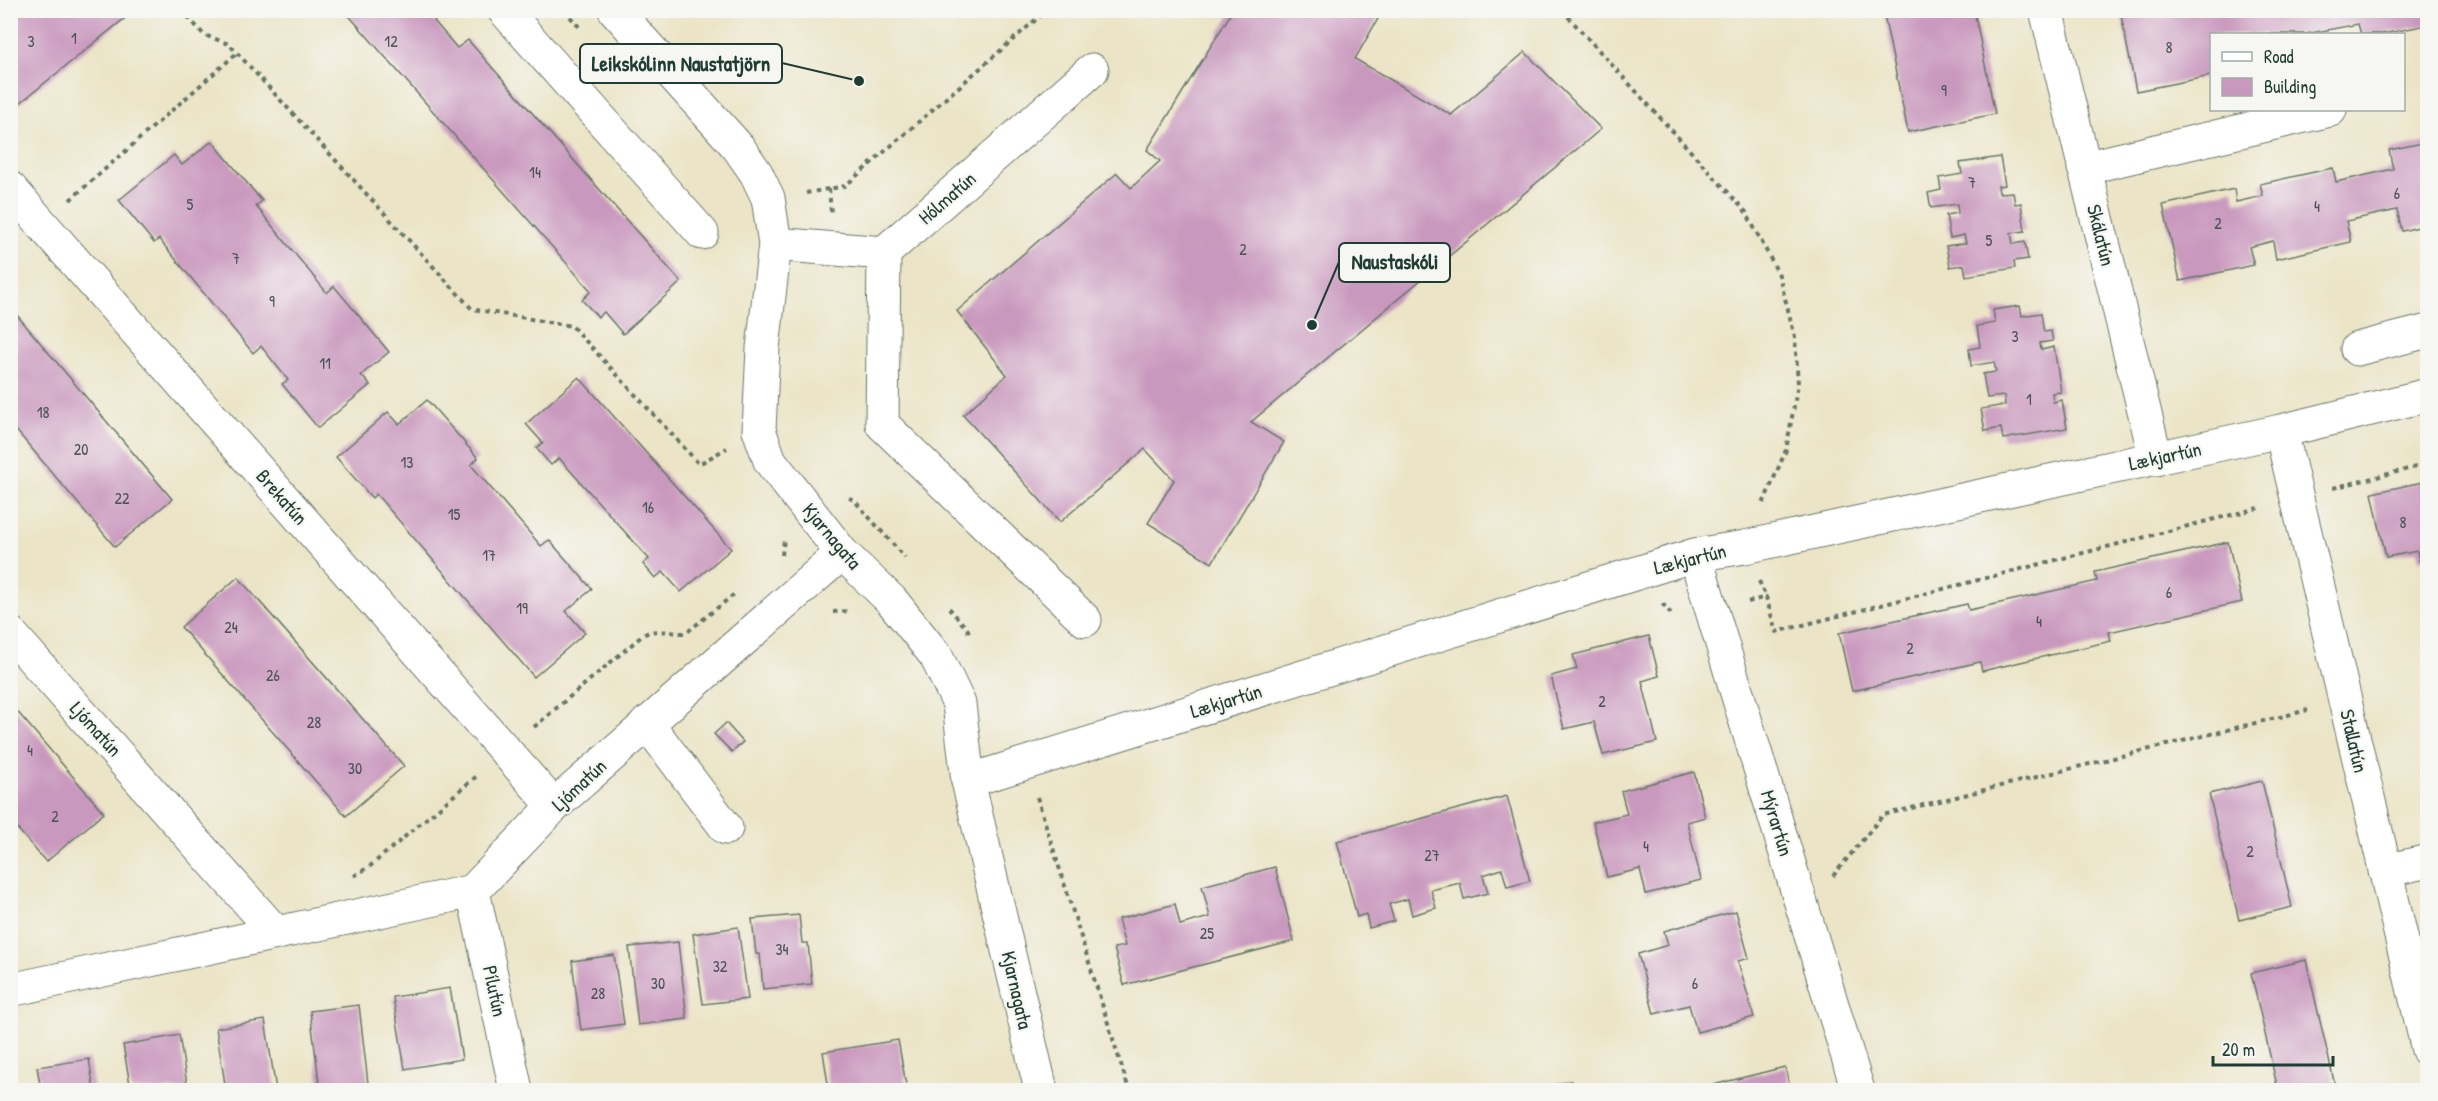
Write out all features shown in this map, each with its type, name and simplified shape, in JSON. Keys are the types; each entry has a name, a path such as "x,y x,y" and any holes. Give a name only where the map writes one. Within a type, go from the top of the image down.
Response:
{"street":[{"path":"504,10 702,233"},
{"name":"Kjarnagata","path":"615,10 738,147 756,173 768,198 775,244 763,348 759,430 770,461 842,553 892,601 936,656 959,704 969,781 1041,1090"},
{"name":"Skálatún","path":"2046,10 2156,459"},
{"name":"Hólmatún","path":"884,253 1092,70"},
{"path":"2084,168 2326,111"},
{"name":"Brekatún","path":"10,188 554,806"},
{"path":"775,244 884,253 882,424 1085,620"},
{"path":"2357,349 2427,331"},
{"name":"Lækjartún","path":"969,781 1695,555 1745,547 2156,459 2427,395"},
{"name":"Stallatún","path":"2281,431 2427,1050"},
{"name":"Ljómatún","path":"473,891 554,806 842,553"},
{"name":"Mýrartún","path":"1695,555 1858,1090"},
{"name":"Ljómatún","path":"10,633 276,933"},
{"path":"647,723 726,828"},
{"path":"2385,871 2427,861"},
{"path":"10,990 473,891"},
{"name":"Pílutún","path":"473,891 516,1090"}],"path":[{"path":"182,10 204,35 229,44 472,309 573,326 699,464 759,430"},
{"path":"768,198 845,186 1047,10"},
{"path":"1562,10 1746,212 1779,275 1795,337 1798,384 1786,450 1745,547 1766,597"},
{"path":"42,224 237,53"},
{"path":"785,533 781,554 827,613 851,611"},
{"path":"353,877 369,867 643,635 649,631 686,633 745,585"},
{"path":"1804,912 1883,815 2345,701"}],"building":[{"path":"21,10 127,10 130,14 10,111 10,19"},
{"path":"344,10 443,10 445,12 434,21 457,48 468,40 681,282 623,334 604,312 598,317 582,300 591,291"},
{"path":"1233,10 1383,10 1355,59 1451,115 1525,52 1601,129 1251,422 1284,442 1212,563 1148,523 1174,480 1145,449 1060,522 963,415 1007,375 957,311 1117,173 1131,188 1160,161 1147,150"},
{"path":"1883,10 1974,10 1995,114 1908,132"},
{"path":"2145,10 2198,10 2198,13 2209,10 2427,10 2427,25 2388,33 2361,33 2358,24 2311,33 2210,33 2210,76 2136,91 2121,15"},
{"path":"212,141 262,201 256,206 327,293 334,286 389,352 361,375 370,385 318,428 282,384 288,380 261,346 253,353 159,239 154,243 119,200 174,155 182,165"},
{"path":"2427,142 2427,225 2402,231 2397,210 2346,221 2351,242 2276,259 2273,241 2249,247 2254,265 2180,281 2163,205 2234,189 2236,202 2263,196 2260,184 2333,168 2336,182 2393,169 2389,150"},
{"path":"2000,157 2005,185 1998,186 1999,193 2013,192 2015,204 2021,203 2025,231 2011,233 2013,244 2025,242 2028,259 2014,261 2015,268 1966,276 1964,265 1950,267 1946,246 1966,243 1964,235 1950,238 1946,215 1958,213 1957,204 1931,208 1928,193 1941,190 1939,178 1962,174 1960,163"},
{"path":"2020,306 2022,316 2041,313 2044,332 2051,331 2053,341 2040,343 2041,350 2054,347 2061,392 2052,393 2053,402 2062,400 2067,428 2003,439 2001,428 1985,431 1981,409 2005,405 2004,396 1987,398 1983,374 1996,372 1994,362 1971,366 1969,349 1980,347 1977,326 1995,323 1993,310"},
{"path":"10,307 172,499 115,547 10,423"},
{"path":"579,377 731,549 681,592 663,572 655,578 643,564 649,559 559,458 551,465 536,448 543,443 526,424"},
{"path":"427,400 478,458 471,465 541,546 549,540 592,589 566,611 585,633 534,677 376,494 372,498 336,457 388,412 399,424"},
{"path":"2427,481 2427,558 2419,560 2417,551 2386,557 2372,493"},
{"path":"2228,542 2242,602 2109,632 2111,641 1982,671 1980,662 1852,691 1839,633 1967,604 1969,610 2097,581 2095,572"},
{"path":"238,577 404,766 346,816 181,627"},
{"path":"1649,636 1659,676 1642,681 1657,742 1603,755 1594,722 1564,729 1551,676 1577,669 1573,655"},
{"path":"10,703 104,813 46,862 10,820"},
{"path":"726,723 743,742 732,752 714,734"},
{"path":"1694,772 1705,817 1687,822 1701,880 1646,894 1640,869 1607,877 1593,822 1627,814 1621,791"},
{"path":"2262,781 2292,907 2239,920 2209,794"},
{"path":"1507,796 1530,881 1507,887 1502,869 1483,875 1488,893 1464,899 1460,883 1431,890 1436,908 1412,915 1408,899 1389,904 1394,921 1369,928 1366,914 1357,917 1337,841"},
{"path":"1275,867 1294,941 1124,985 1114,948 1125,946 1118,919 1175,904 1180,925 1210,917 1202,886"},
{"path":"1736,911 1749,958 1738,961 1754,1017 1697,1032 1689,1005 1654,1014 1638,954 1668,945 1664,931"},
{"path":"799,915 802,943 808,943 812,984 763,989 760,954 756,954 752,919"},
{"path":"738,927 748,999 703,1004 693,934"},
{"path":"678,942 687,1019 638,1025 629,947"},
{"path":"614,955 624,1024 581,1030 572,961"},
{"path":"2306,960 2336,1090 2278,1090 2251,973"},
{"path":"450,988 462,1059 405,1069 393,997"},
{"path":"359,1005 368,1083 320,1089 310,1011"},
{"path":"265,1020 276,1090 226,1090 216,1028"},
{"path":"179,1035 188,1090 131,1090 123,1045"},
{"path":"898,1040 907,1090 829,1090 823,1052"},
{"path":"89,1059 94,1090 41,1090 37,1067"},
{"path":"1785,1067 1791,1090 1693,1090"},
{"path":"1571,1081 1574,1090 1535,1090"}],"place":[{"name":"Leikskólinn Naustatjörn","path":"859,81"},
{"name":"Naustaskóli","path":"1312,325"}]}
